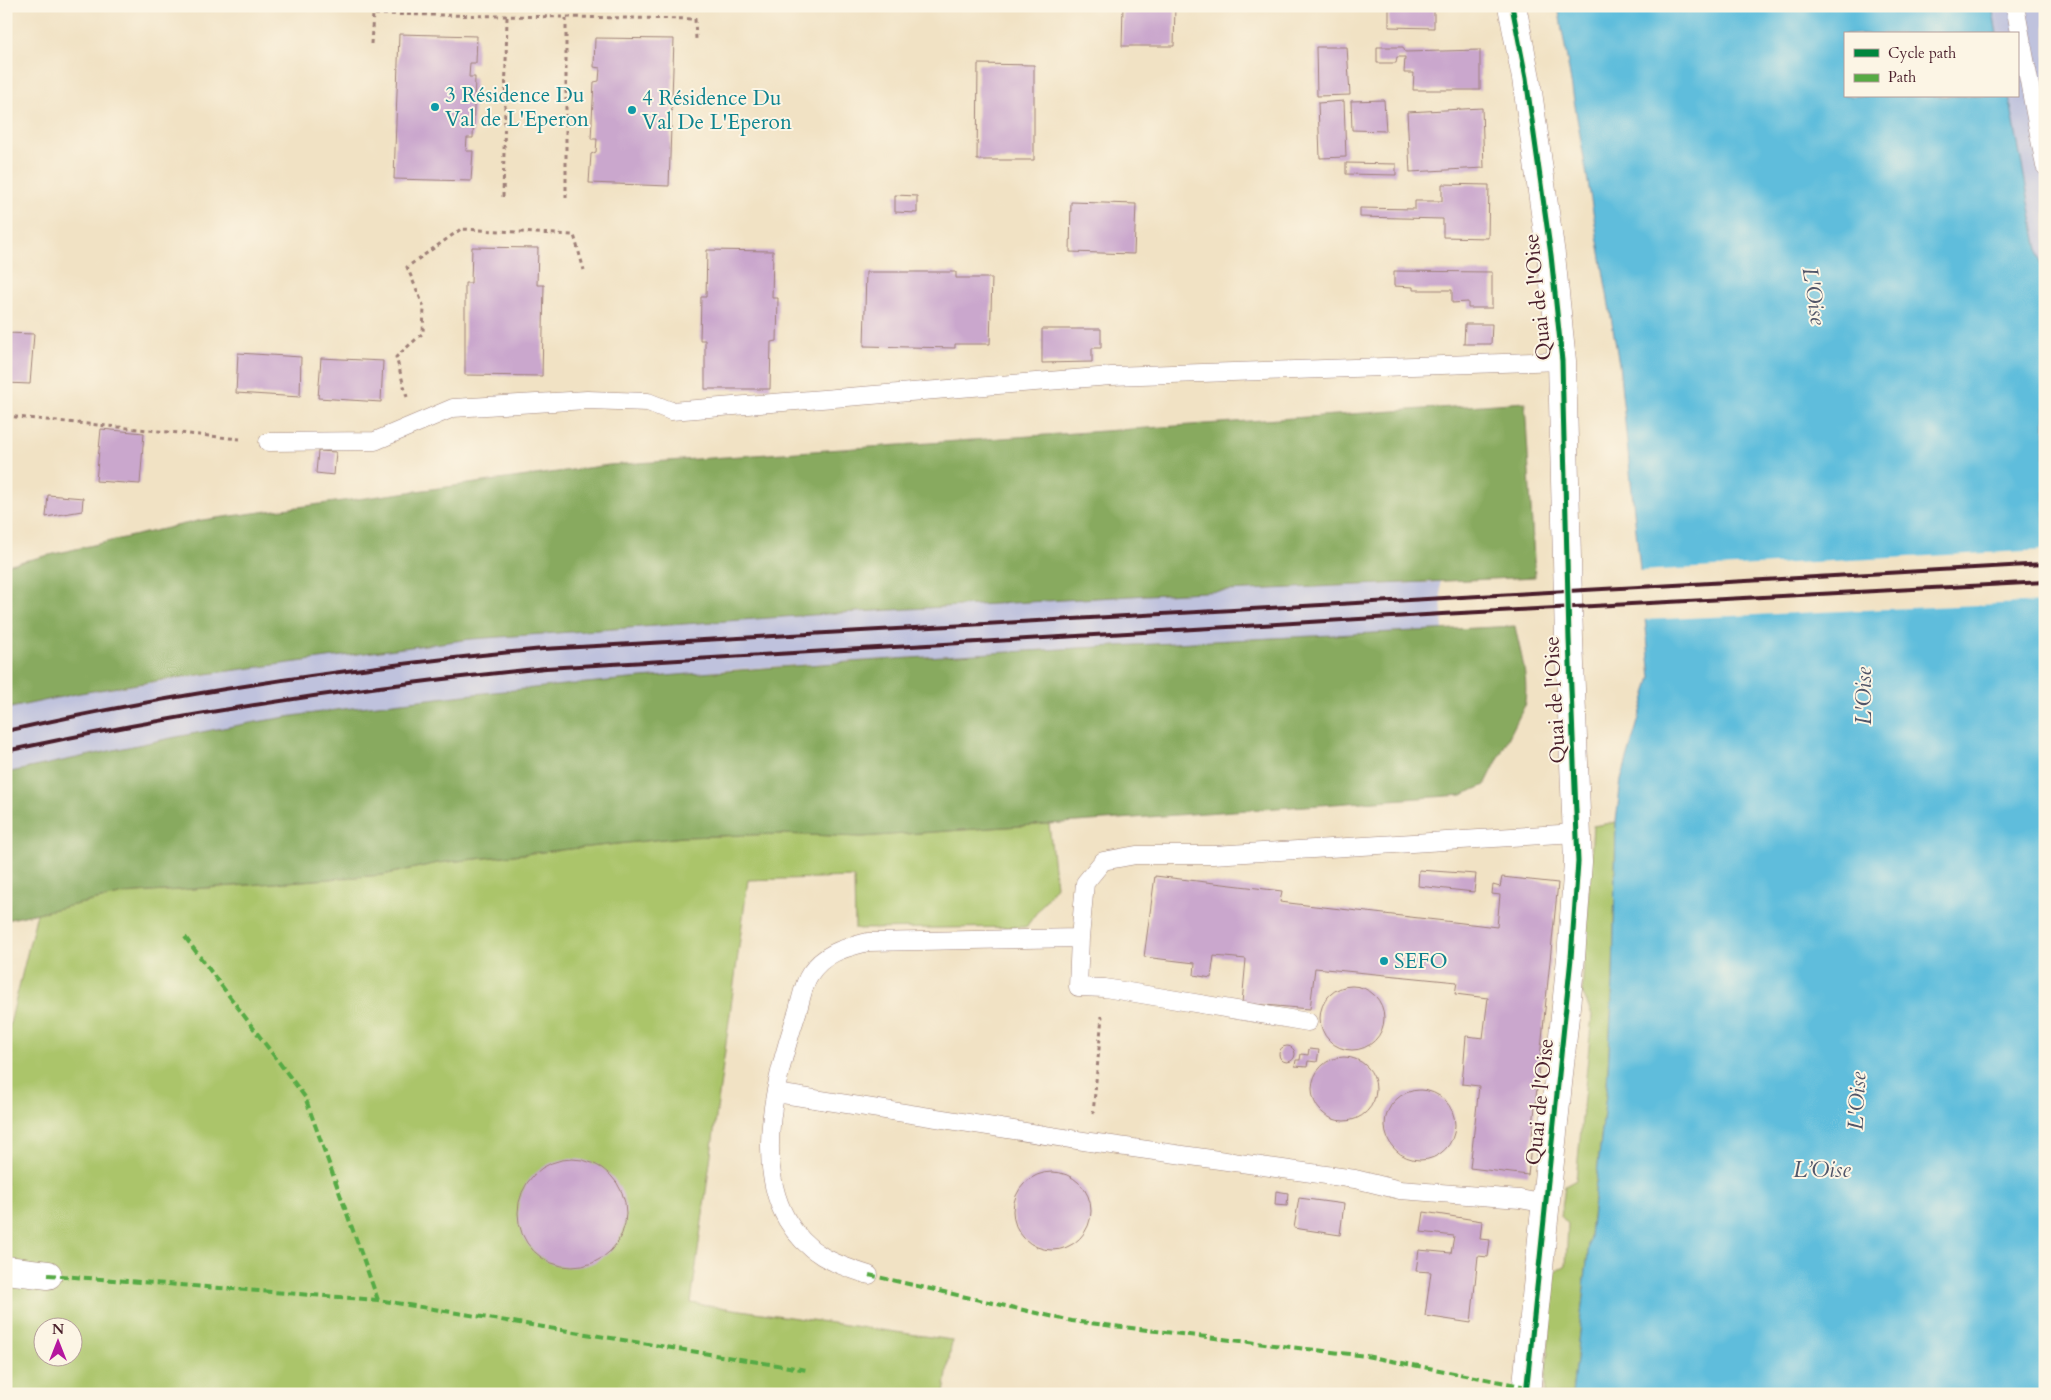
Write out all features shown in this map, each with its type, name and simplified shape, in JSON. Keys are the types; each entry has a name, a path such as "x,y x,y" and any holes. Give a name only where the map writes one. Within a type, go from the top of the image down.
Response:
{"street":[{"name":"Quai de l'Oise","path":"1512,6 1526,78 1562,361 1569,639 1578,862 1571,958 1526,1394"},
{"path":"6,1270 48,1275"}],"lane":[{"path":"2015,6 2045,166"},
{"path":"268,442 375,441 453,408 568,401 648,402 671,411 1111,376 1562,361"},
{"path":"1308,1022 1104,988 1078,987 1085,883 1102,860 1136,855 1213,855 1577,833"},
{"path":"870,1275 833,1264 811,1249 787,1220 774,1184 769,1125 786,1045 810,974 836,950 868,942 1080,938"},
{"path":"776,1093 1090,1142 1355,1179 1400,1190 1520,1199 1546,1204"}],"path":[{"path":"372,44 373,14 695,19 696,39"},
{"path":"503,197 507,17"},
{"path":"566,18 566,199"},
{"path":"415,424 396,358 423,333 424,307 407,267 461,229 574,235 584,270"},
{"path":"6,416 268,442"},
{"path":"1090,1142 1104,988"}],"shaded area":[{"path":"1992,6 2045,6 2045,287 2009,98 2018,98 2018,32 1997,32"},
{"path":"1440,582 1443,630 903,658 738,669 333,710 196,733 6,773 6,709 80,693 355,653 471,639 840,613 1182,593"}],"green space":[{"path":"1525,402 1535,577 1182,593 840,613 471,639 176,678 80,693 6,709 6,565 202,520 609,465"},
{"path":"1515,626 1525,676 1526,697 1524,707 1485,785 1462,795 862,837 781,834 683,837 438,863 383,875 124,894 6,920 6,773 212,730 336,710 483,693 777,667 1072,648"},
{"path":"1616,822 1613,982 1607,1086 1572,1394 1544,1394 1555,1272 1566,1265 1568,1224 1561,1216 1565,1186 1576,1180 1592,1015 1582,992 1593,826"},
{"path":"1049,824 1056,886 1026,927 855,929 854,877 748,880 691,1303 952,1340 944,1394 6,1394 6,1040 37,913 124,894 383,875 438,863 683,837 781,834 862,837"}],"water":[{"name":"L’Oise","path":"1558,6 1992,6 1997,32 1844,32 1844,98 2009,98 2045,287 2045,1394 1572,1394 1607,1086 1613,982 1616,822 1621,780 1651,677 1619,364"}],"pier":[{"path":"2045,550 2045,602 1643,620 1638,571"}],"building":[{"path":"1123,6 1175,6 1174,46 1122,46"},
{"path":"1389,6 1434,6 1434,28 1389,27"},
{"name":"3 Résidence Du Val de L'Eperon","path":"399,34 477,36 476,63 470,63 469,77 475,77 473,138 467,138 466,151 473,151 471,181 394,179"},
{"name":"4 Résidence Du Val De L'Eperon","path":"595,38 674,39 669,186 589,183 591,154 596,152 597,139 591,139 594,82 599,81 600,68 594,67"},
{"path":"1316,47 1347,47 1350,95 1317,96"},
{"path":"1377,47 1403,47 1405,52 1480,50 1480,90 1413,90 1414,73 1404,73 1405,57 1397,57 1396,63 1377,63"},
{"path":"978,64 1034,65 1034,160 977,160"},
{"path":"1384,100 1386,131 1352,130 1351,101"},
{"path":"1344,101 1346,157 1320,158 1318,103"},
{"path":"1482,108 1484,168 1410,172 1407,112"},
{"path":"1346,163 1396,164 1396,175 1346,174"},
{"path":"1442,184 1489,185 1488,238 1443,237 1443,219 1360,217 1360,208 1415,209 1415,201 1442,201"},
{"path":"895,195 917,196 917,213 895,212"},
{"path":"1071,202 1136,204 1134,254 1070,252"},
{"path":"472,247 538,248 537,285 544,285 542,376 465,375 465,283 471,283"},
{"path":"707,250 773,251 772,298 778,298 777,341 771,342 770,389 705,389 705,340 700,340 701,297 706,297"},
{"path":"1394,271 1492,272 1492,308 1468,308 1468,302 1452,303 1452,290 1413,290 1413,287 1394,286"},
{"path":"866,272 956,272 956,278 992,278 990,344 955,344 955,348 864,346"},
{"path":"1465,324 1492,324 1491,344 1464,344"},
{"path":"1042,329 1101,329 1101,348 1092,348 1092,362 1042,363"},
{"path":"6,333 34,334 30,384 6,383"},
{"path":"238,353 301,357 300,397 236,393"},
{"path":"321,358 383,361 381,402 318,398"},
{"path":"101,429 144,433 140,484 96,481"},
{"path":"318,451 336,452 334,475 316,473"},
{"path":"48,495 83,498 82,511 46,517"},
{"path":"1419,870 1476,874 1474,892 1418,886"},
{"name":"SEFO","path":"1155,876 1282,891 1280,902 1497,927 1500,895 1492,894 1493,885 1500,887 1502,877 1558,883 1528,1175 1470,1168 1479,1086 1462,1084 1466,1036 1483,1038 1488,998 1455,994 1457,982 1315,968 1310,1009 1242,1003 1246,959 1214,956 1211,978 1194,975 1195,963 1144,957"},
{"path":"1346,986 1358,986 1375,995 1382,1006 1384,1018 1382,1030 1375,1041 1358,1050 1346,1050 1334,1045 1325,1036 1320,1024 1320,1012 1325,1000 1334,991"},
{"path":"1284,1046 1290,1046 1295,1051 1293,1060 1284,1062 1279,1057 1279,1051"},
{"path":"1309,1049 1319,1050 1317,1062 1308,1061 1307,1067 1295,1066 1296,1060 1300,1060 1301,1054 1308,1055"},
{"path":"6,1053 11,1054 7,1081 6,1081"},
{"path":"1344,1057 1356,1059 1367,1066 1374,1077 1376,1089 1374,1101 1367,1112 1356,1119 1344,1121 1332,1119 1321,1112 1314,1101 1312,1089 1314,1077 1321,1066 1332,1059"},
{"path":"1420,1090 1433,1093 1445,1100 1452,1112 1455,1125 1452,1138 1445,1150 1433,1157 1420,1160 1407,1157 1395,1150 1388,1138 1385,1125 1388,1112 1395,1100 1407,1093"},
{"path":"572,1159 593,1163 610,1175 622,1192 626,1213 622,1234 610,1251 593,1263 572,1267 551,1263 534,1251 522,1234 518,1213 522,1192 534,1175 551,1163"},
{"path":"1044,1172 1060,1172 1074,1178 1085,1189 1091,1203 1091,1219 1085,1233 1074,1244 1060,1250 1044,1250 1030,1244 1019,1233 1013,1219 1013,1203 1019,1189 1030,1178"},
{"path":"1276,1191 1288,1193 1287,1206 1275,1205"},
{"path":"1299,1198 1344,1204 1340,1235 1294,1228"},
{"path":"1424,1212 1482,1221 1480,1239 1490,1240 1488,1257 1478,1256 1471,1323 1425,1316 1431,1272 1416,1271 1419,1250 1451,1253 1454,1236 1421,1232"}],"railway":[{"path":"6,731 139,704 273,681 408,663 543,649 2045,564"},
{"path":"6,751 208,712 410,683 546,668 1442,614 2045,582"}],"marked path":[{"path":"185,937 305,1097 378,1300"},
{"path":"48,1275 378,1300 807,1370"},
{"path":"869,1275 1072,1321 1366,1356 1527,1387"}],"cycle path":[{"path":"1512,6 1526,78 1551,255 1562,361 1569,639 1578,862 1571,958 1526,1394"}],"place":[{"name":"3 Résidence Du Val de L'Eperon","path":"435,107"},
{"name":"4 Résidence Du Val De L'Eperon","path":"632,110"},
{"name":"SEFO","path":"1384,961"}],"water label":[{"name":"L'Oise","path":"1814,296"},
{"name":"L'Oise","path":"1864,696"},
{"name":"L'Oise","path":"1857,1101"}]}
